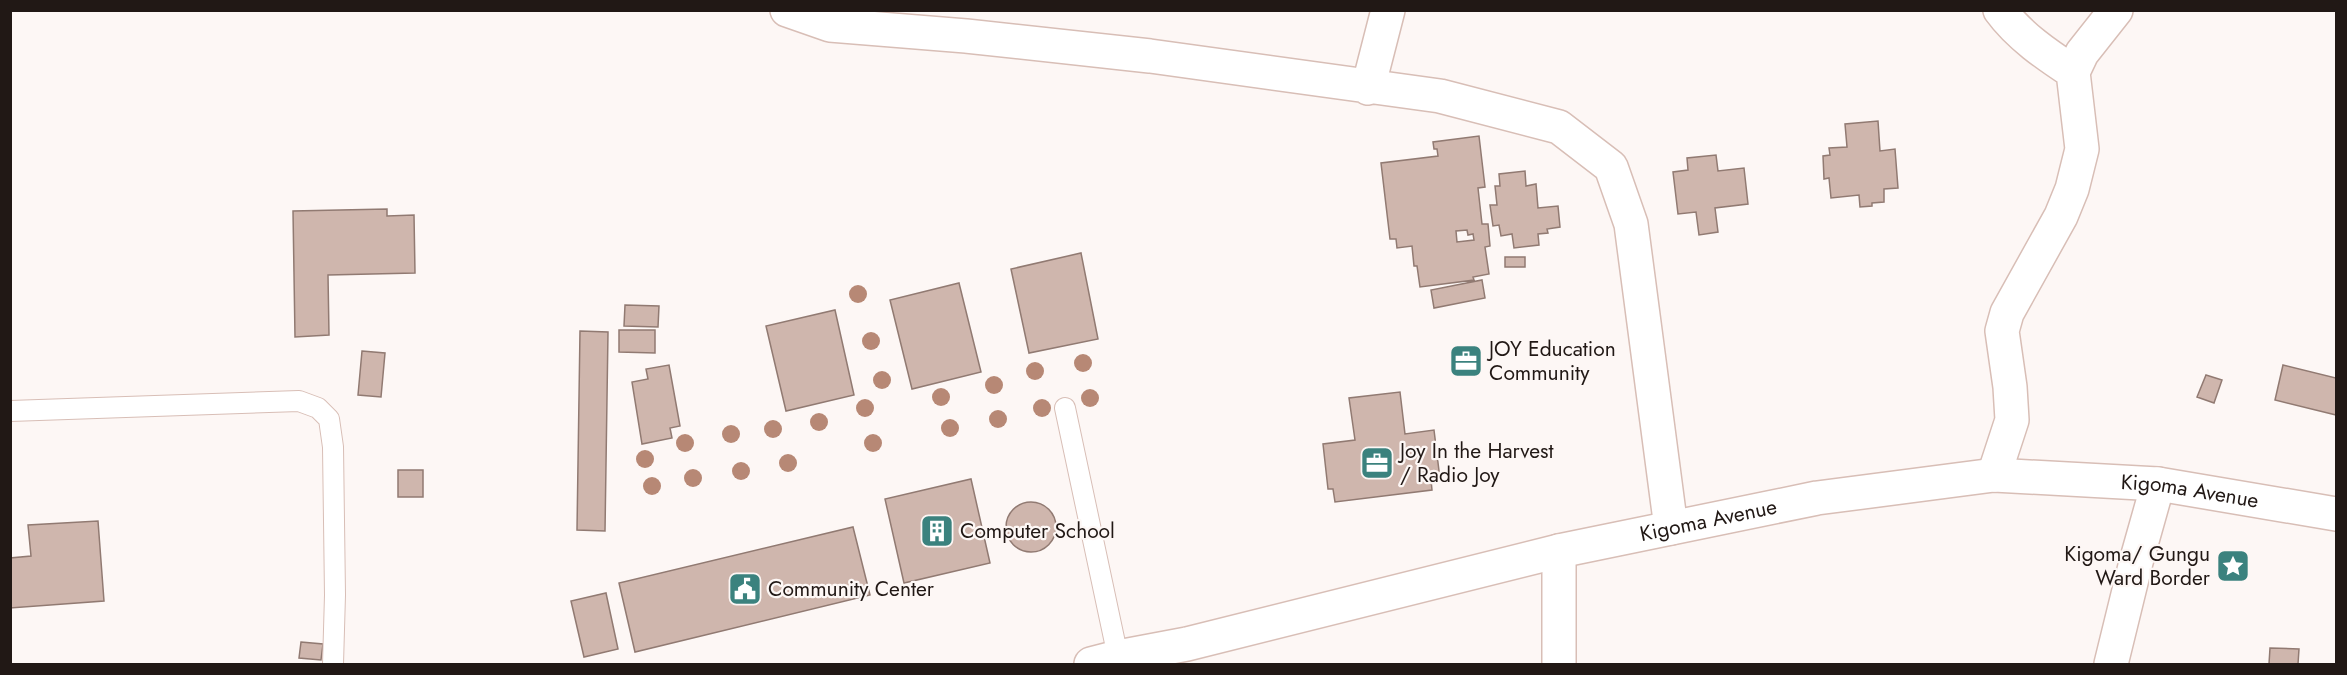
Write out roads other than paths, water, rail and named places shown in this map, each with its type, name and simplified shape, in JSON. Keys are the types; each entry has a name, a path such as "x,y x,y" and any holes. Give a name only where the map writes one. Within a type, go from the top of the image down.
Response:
{"street":[{"path":"787,10 830,26 966,36 1150,56 1368,88 1440,96 1559,127 1611,167 1631,224 1671,528"},
{"path":"1368,88 1388,10"},
{"path":"2001,10 2007,19 2042,51 2073,72"},
{"path":"1994,475 2012,420 2008,360 2002,331 2007,313 2061,216 2072,189 2082,149 2073,72 2082,53 2116,10"},
{"name":"Kigoma Avenue","path":"1105,661 1187,644 1559,551 1816,498 1994,475 2158,484 2337,514"},
{"path":"2111,664 2158,484"},
{"path":"1559,551 1559,664"}],"lane":[{"path":"10,411 299,401 318,408 329,419 333,447 335,595 333,664"},
{"path":"1065,408 1105,661"}],"place":[{"name":"JOY Education Community","path":"1466,361"},
{"name":"Joy In the Harvest / Radio Joy","path":"1377,463"},
{"name":"Computer School","path":"937,531"},
{"name":"Kigoma/ Gungu Ward Border","path":"2233,566"},
{"name":"Community Center","path":"745,589"}]}
